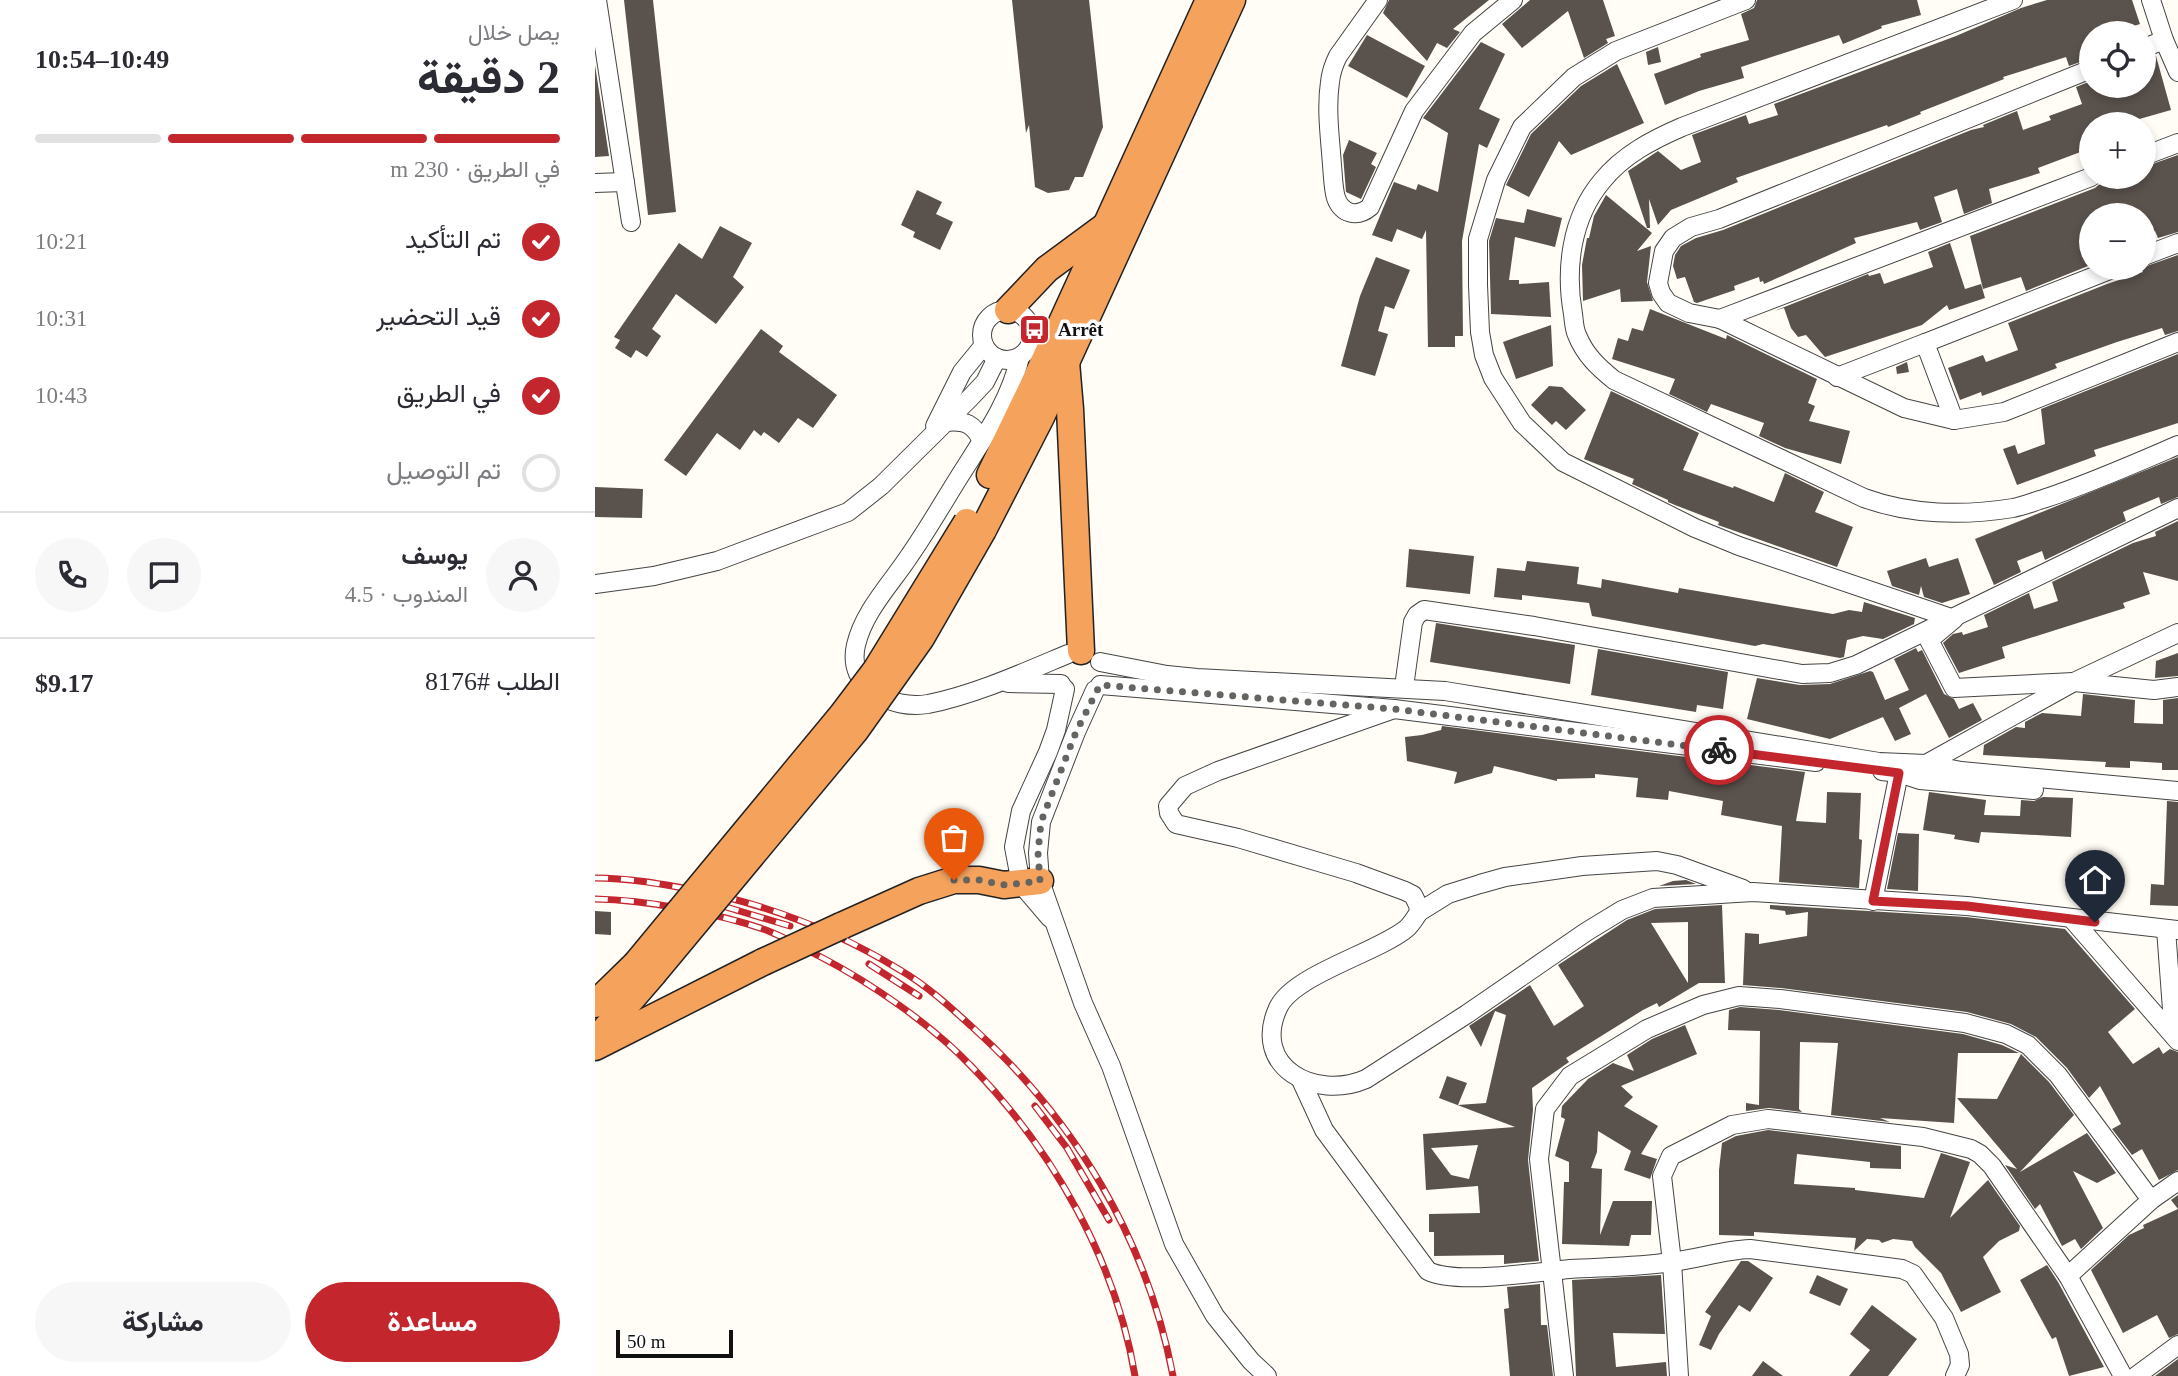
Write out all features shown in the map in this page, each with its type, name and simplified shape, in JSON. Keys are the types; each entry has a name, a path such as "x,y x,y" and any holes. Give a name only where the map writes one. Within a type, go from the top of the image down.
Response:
{"highway":[{"path":"595,1041 645,969 855,731 921,638 975,526 1032,388 1209,0"},
{"path":"975,526 1014,466 1041,417 1232,0"},
{"path":"1008,310 1047,269 1106,226"},
{"path":"1011,357 1026,373 1032,388"},
{"path":"1066,361 1083,656"},
{"path":"595,1048 763,962 943,883 970,880 1005,885 1030,883"},
{"path":"595,1004 645,969"}],"street":[{"path":"597,0 631,222"},
{"path":"1378,0 1338,56 1330,83 1328,107 1334,191 1342,209 1350,214 1357,214 1370,207 1414,111 1464,44 1473,33 1513,0"},
{"path":"1746,0 1616,51 1574,77 1522,127 1496,180 1478,239 1480,332 1484,355 1493,378 1523,423 1563,462 1739,547 1954,619"},
{"path":"2014,0 1682,127 1653,140 1626,158 1601,182 1579,221 1569,260 1569,295 1576,334 1592,362 1614,380 1888,507 1950,512 2015,508 2082,485 2178,445"},
{"path":"2151,0 2178,72"},
{"path":"2156,43 2164,40"},
{"path":"2079,74 1719,219 1691,227 1673,238 1664,250 1658,283 1661,293 1668,303 1679,309 1720,319 1904,408 1954,420 2004,412 2178,342"},
{"path":"2156,151 2178,143"},
{"path":"595,183 625,182"},
{"path":"1720,319 2079,182"},
{"path":"2156,251 2178,243"},
{"path":"1837,377 2085,280"},
{"path":"595,583 685,570 827,522 848,512 867,498 1032,339 1032,331 1024,316 1008,310 1000,311 986,320 983,328 984,345 989,353 1011,357"},
{"path":"1925,343 1954,420"},
{"path":"928,439 963,372 984,345"},
{"path":"1011,357 996,419 869,613 858,640 855,658 859,675 871,691 884,700 900,704 931,703 1083,656 1153,673 1197,678 1445,691 1879,762 1926,764 1961,771 2178,792"},
{"path":"946,422 972,425 982,441"},
{"path":"1404,687 1413,622 1424,610 1534,626 1803,674 1818,675 1844,670 1954,619 2178,508"},
{"path":"1954,619 1929,640 1954,688 2074,682 2154,690 2178,687"},
{"path":"1926,764 2074,682 2178,634"},
{"path":"1083,656 1060,664 1058,671 1063,686 1048,752 1016,827 1014,855 1053,920 1083,1003 1111,1066 1174,1244 1215,1316 1251,1361 1267,1376"},
{"path":"1030,883 1038,853 1041,822 1076,732 1103,674 1083,656"},
{"path":"994,684 1063,686 1077,695 1090,694 1097,687 1394,709 1899,773 1920,780 2178,803"},
{"path":"1394,709 1218,771 1185,786 1168,806 1176,824 1238,838 1356,873 1405,891 1413,895 1419,912"},
{"path":"1873,901 1899,773"},
{"path":"1753,892 1677,865 1657,861 1582,866 1505,877 1448,894 1419,912 1406,929 1308,981 1283,999 1273,1025 1276,1055 1288,1071 1301,1080 1319,1086 1350,1086 1366,1079 1467,1014 1622,909 1653,898 1753,892 1967,906 2172,930 2176,1038"},
{"path":"2072,919 2176,1038"},
{"path":"1565,1376 1539,1159 1545,1109 1570,1076 1647,1029 1703,1005 1739,996 1780,999 1965,1023 2006,1034 2028,1045 2058,1075 2151,1200"},
{"path":"1301,1080 1324,1130 1428,1270 1437,1275 1451,1277 1672,1262 1730,1250 1750,1249 1902,1269 1913,1274 1944,1318 1959,1354 1960,1365 1955,1376"},
{"path":"1679,1376 1672,1262 1663,1176 1671,1156 1733,1125 1768,1119 1923,1137 1980,1154 1992,1166 2068,1276 2123,1376"},
{"path":"2068,1276 2151,1200 2178,1181"},
{"path":"2136,1376 2178,1345"}],"building":[{"path":"624,0 653,0 676,212 648,215"},
{"path":"1012,0 1089,0 1103,127 1083,177 1075,177 1069,190 1048,193 1035,187 1029,125 1026,133"},
{"path":"1389,0 1489,0 1453,29 1460,32 1447,48 1437,43 1427,61 1383,13"},
{"path":"1530,0 1603,0 1615,36 1606,39 1608,43 1584,58 1568,11 1522,48 1502,24"},
{"path":"1757,0 1917,0 1921,15 1881,26 1882,28 1843,44 1839,35 1741,67 1744,78 1699,91 1665,105 1654,74 1701,57 1700,54 1749,40 1741,14 1754,8"},
{"path":"2047,0 2132,0 2139,21 2079,21 2079,62 2069,66 2066,57 2003,77 2004,79 1888,127 1887,125 1736,178 1738,182 1671,210 1658,225 1649,199 1650,228 1647,228 1628,171 1658,151 1681,170 1701,162 1692,135 1746,115 1749,124 1778,115 1774,104 1956,36 2021,8"},
{"path":"1367,35 1425,66 1407,98 1348,66"},
{"path":"1481,42 1505,54 1479,109 1500,119 1487,148 1479,144 1462,241 1463,336 1455,336 1455,347 1428,347 1426,230 1422,239 1397,229 1392,242 1372,235 1394,182 1416,190 1418,184 1438,192 1448,133 1423,118"},
{"path":"1658,47 1661,62 1648,65 1646,52"},
{"path":"2156,56 2171,110 2156,114 2156,112 2079,112 2079,153 2038,168 2040,173 1989,189 1992,203 1964,214 1957,189 1934,197 1942,222 1920,230 1917,222 1854,238 1856,243 1764,284 1759,277 1734,286 1735,290 1697,303 1694,302 1685,277 1677,279 1673,266 1675,255 1681,246 1696,238 1723,230 1984,127 1983,125 2017,111 2023,130 2051,120 2049,116 2082,104 2080,98 2156,98"},
{"path":"1617,64 1644,123 1571,155 1559,141 1529,197 1506,185 1531,134 1581,86"},
{"path":"595,65 609,156 595,157"},
{"path":"1349,140 1377,153 1371,164 1376,167 1361,199 1346,192 1343,155"},
{"path":"2178,155 2178,232 2158,238 2156,203 2079,203 2079,270 2026,291 2021,277 1983,289 1970,236 2092,189 2156,189 2156,163"},
{"path":"917,190 942,202 936,214 953,222 940,250 913,237 915,232 901,225"},
{"path":"1606,195 1652,233 1637,251 1651,246 1647,282 1653,301 1621,302 1620,289 1583,301 1582,265 1587,238 1594,216"},
{"path":"1527,209 1562,218 1555,247 1515,237 1509,280 1519,280 1519,284 1549,282 1551,317 1491,314 1489,241 1496,218 1524,223"},
{"path":"720,226 752,243 733,277 744,287 716,324 676,294 652,329 661,336 647,357 636,350 631,358 615,348 620,340 614,337 679,243 702,259"},
{"path":"1950,243 1965,289 1981,284 1985,298 1949,310 1947,305 1922,325 1825,357 1806,335 1798,337 1791,328 1784,308 1774,311 1868,274 1880,273 1884,284 1933,267 1928,252"},
{"path":"2178,255 2178,331 2165,335 2162,328 2117,342 2055,364 2057,368 2031,378 1982,396 1981,392 1960,400 1948,368 1983,355 1986,362 2018,350 2008,323 2119,280 2156,280 2156,263"},
{"path":"1376,257 1410,270 1394,309 1385,306 1378,331 1388,334 1375,376 1341,366 1360,296"},
{"path":"1650,309 1726,339 1727,335 1817,379 1808,403 1815,406 1809,421 1850,431 1841,464 1785,448 1759,436 1764,423 1711,404 1707,412 1669,394 1675,379 1612,359 1618,338 1628,341 1632,328 1643,331"},
{"path":"1551,325 1553,366 1516,379 1503,342"},
{"path":"761,329 783,346 779,352 837,395 813,428 798,418 779,443 764,432 761,436 754,430 740,450 717,433 686,476 664,460"},
{"path":"2178,354 2178,423 2094,450 2096,456 2017,485 2003,449 2015,445 2018,454 2045,444 2041,409"},
{"path":"1907,362 1909,372 1897,374 1896,367"},
{"path":"1549,386 1562,387 1586,410 1566,430 1556,421 1552,425 1531,405"},
{"path":"1611,391 1699,433 1683,470 1774,502 1785,473 1824,492 1815,512 1853,527 1837,567 1718,525 1719,522 1632,484 1634,479 1584,459"},
{"path":"2178,457 2178,497 2161,504 2159,497 2123,512 2126,521 2045,560 2042,551 2017,561 2021,572 1994,585 1975,539"},
{"path":"595,487 643,489 642,518 595,517"},
{"path":"2178,521 2178,581 2143,572 2150,594 2123,603 2125,608 2002,647 2005,658 1959,673 1943,643 1953,634 1962,632 1963,635 1988,627 1984,615 2029,593 2034,609 2058,601 2052,582 2133,543 2156,536 2155,532"},
{"path":"1409,549 1474,556 1470,594 1406,587"},
{"path":"1926,558 1929,567 1958,558 1970,594 1942,603 1924,597 1921,586 1919,595 1892,586 1887,571"},
{"path":"1527,561 1579,567 1577,584 1601,588 1602,579 1678,593 1679,588 1833,614 1849,610 1862,612 1864,602 1915,618 1914,624 1883,639 1863,636 1847,640 1844,657 1840,658 1763,644 1755,646 1592,616 1589,603 1522,595 1522,600 1494,597 1497,568 1525,571"},
{"path":"1436,623 1575,645 1570,684 1430,662"},
{"path":"1916,648 1918,652 1922,650 1944,694 1954,699 1959,709 1973,703 1982,720 1949,738 1926,694 1899,708 1911,734 1895,741 1883,717 1830,739 1747,719 1757,678 1800,685 1830,684 1870,671 1873,672 1885,700 1909,690 1894,659"},
{"path":"1598,649 1728,672 1723,709 1697,705 1696,712 1591,695"},
{"path":"2178,653 2178,676 2155,678 2156,661"},
{"path":"2083,694 2135,700 2134,723 2163,724 2163,700 2178,698 2178,770 2162,770 2162,763 2130,761 2130,768 2105,767 2106,762 1983,755 1984,745 2016,727 2025,728 2025,722 2042,713 2081,716"},
{"path":"1442,726 1805,772 1796,821 1826,823 1827,792 1861,793 1859,888 1779,882 1782,826 1721,815 1723,801 1669,791 1668,800 1636,797 1638,778 1595,774 1595,778 1557,781 1494,766 1492,773 1454,784 1457,772 1407,761 1405,737 1441,730"},
{"path":"1929,792 1986,800 1984,815 2020,816 2021,800 2034,801 2043,797 2073,798 2071,837 1981,832 1979,843 1954,839 1955,835 1923,830"},
{"path":"2167,801 2178,802 2178,906 2150,905 2151,884 2164,885"},
{"path":"1898,833 1919,834 1918,891 1887,889"},
{"path":"1686,880 1696,884 1659,886 1673,881"},
{"path":"1722,905 1725,983 1699,983 1659,1007 1657,1003 1643,1010 1566,1058 1569,1062 1532,1088 1533,1110 1528,1160 1539,1261 1504,1264 1504,1255 1434,1256 1434,1232 1429,1232 1429,1214 1480,1213 1478,1186 1426,1190 1423,1134 1515,1127 1439,1098 1447,1076 1467,1083 1458,1105 1486,1103 1506,1015 1495,1011 1481,1047 1469,1026 1530,985 1554,1026 1584,1006 1558,965 1627,920 1655,909","holes":["1688,922 1688,983 1651,923","1478,1145 1469,1179 1451,1175 1431,1148"]},
{"path":"1770,905 1966,917 2065,929 2135,1009 2108,1032 2133,1064 2159,1047 2163,1054 2170,1049 2178,1052 2178,1170 2159,1180 2142,1149 2132,1155 2112,1129 2121,1124 2100,1086 2089,1098 2067,1068 2036,1037 2011,1024 1967,1012 1743,985 1745,933 1759,934 1759,944 1807,936 1808,912 1786,915 1785,911 1770,909"},
{"path":"595,911 611,912 611,935 595,934"},
{"path":"1740,1007 1963,1034 2002,1045 2019,1053 1958,1053 1954,1123 1880,1118 1890,1122 1831,1115 1838,1043 1800,1042 1799,1109 1802,1112 1769,1108 1746,1111 1746,1103 1759,1105 1760,1031 1728,1030 1729,1010"},
{"path":"1685,1025 1697,1054 1621,1086 1633,1097 1624,1106 1658,1126 1641,1154 1657,1159 1650,1179 1624,1170 1631,1151 1598,1131 1597,1152 1591,1168 1602,1169 1600,1235 1613,1201 1652,1201 1651,1235 1631,1235 1629,1246 1562,1244 1564,1182 1569,1182 1569,1162 1555,1156 1565,1119 1561,1117 1562,1106 1588,1079 1613,1063 1634,1071 1627,1055 1652,1039"},
{"path":"2021,1054 2049,1082 2074,1115 2020,1172 2087,1133 2116,1173 2097,1183 2073,1171 2103,1228 2081,1249 2075,1239 2062,1246 2040,1204 2035,1209 2005,1165 2017,1169 1957,1098 1997,1099"},
{"path":"1768,1130 1901,1146 1901,1169 1870,1168 1870,1162 1797,1154 1794,1184 1855,1188 1924,1198 1941,1153 1970,1162 1950,1218 1988,1180 2020,1226 2019,1231 1999,1241 1983,1257 2001,1292 1961,1312 1941,1273 1912,1241 1893,1239 1882,1243 1879,1240 1867,1239 1854,1251 1856,1238 1754,1232 1754,1236 1719,1235 1719,1170 1722,1143 1736,1136"},
{"path":"2178,1195 2178,1209 2171,1200"},
{"path":"2178,1209 2178,1334 2169,1338 2157,1315 2123,1333 2091,1270 2129,1235 2144,1228 2143,1225"},
{"path":"1741,1261 1748,1261 1773,1278 1750,1312 1739,1305 1711,1350 1699,1345 1711,1316 1705,1312"},
{"path":"2047,1265 2104,1367 2069,1376 2056,1337 2052,1339 2020,1280"},
{"path":"1661,1275 1665,1334 1613,1333 1616,1367 1666,1362 1667,1376 1576,1376 1572,1280"},
{"path":"1817,1275 1848,1289 1840,1306 1809,1293"},
{"path":"1540,1284 1541,1325 1547,1325 1553,1376 1510,1376 1504,1309 1509,1308 1507,1287"},
{"path":"1872,1305 1917,1339 1888,1376 1849,1376 1870,1350 1850,1334"},
{"path":"2178,1359 2178,1376 2155,1376"},
{"path":"1763,1361 1783,1376 1752,1376"}],"railway":[{"path":"595,878 633,880 694,890 775,911 826,931 876,956 910,976 946,1003 1008,1062 1042,1100 1101,1184 1125,1229 1145,1276 1161,1325 1173,1376"},
{"path":"595,899 682,908 766,930 859,979 900,1005 938,1035 972,1067 1029,1134 1077,1210 1113,1291 1135,1376"},
{"path":"726,907 790,926"},
{"path":"869,964 919,996"},
{"path":"1035,1106 1067,1148 1109,1220"}],"way so far":[{"path":"954,880 979,880 1005,885 1040,881 1038,853 1041,822 1076,732 1095,690 1100,685 1394,709 1719,750"}],"place":[{"name":"Arrêt","path":"1035,329"}],"route":[{"path":"1719,750 1899,773 1873,901 1967,906 2095,922"}]}
